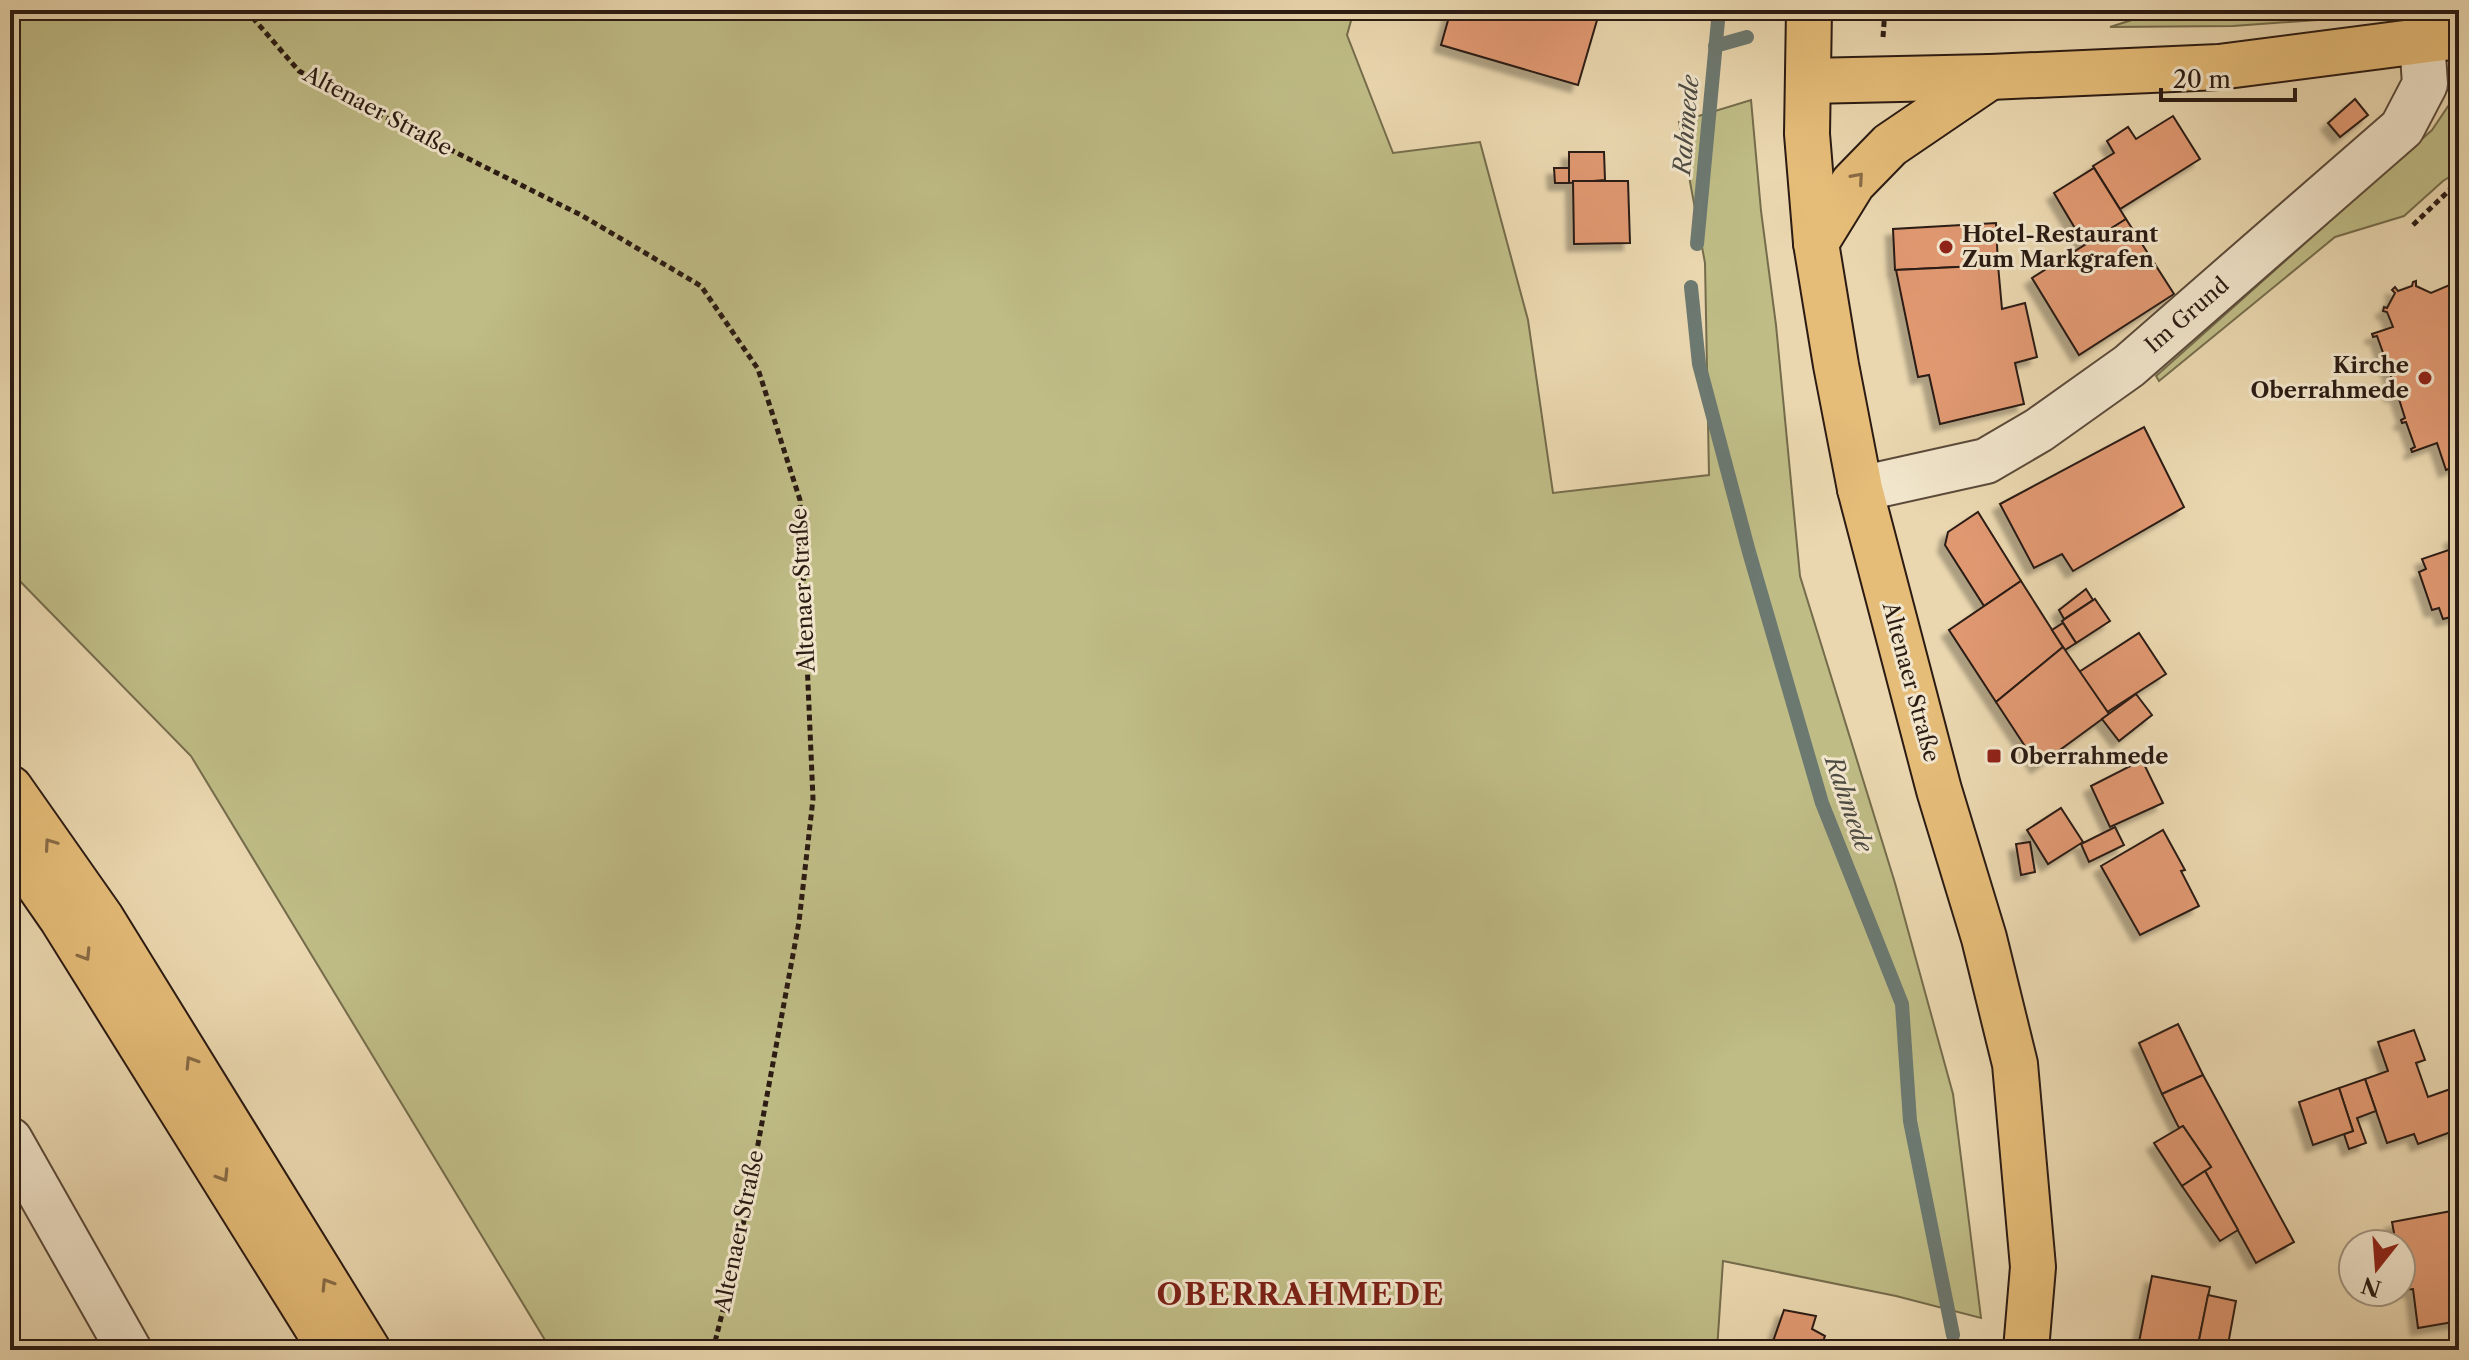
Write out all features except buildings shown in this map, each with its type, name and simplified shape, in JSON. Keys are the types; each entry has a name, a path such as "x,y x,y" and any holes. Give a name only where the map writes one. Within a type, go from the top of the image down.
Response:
{"main road":[{"name":"Altenaer Straße","path":"1809,10 1807,134 1816,243 1860,489 1939,790 1984,938 2015,1064 2033,1267 2026,1350"},
{"name":"Im Grund","path":"1808,81 2219,67 2440,39"},
{"path":"1816,243 1853,183 1890,145 1990,77"},
{"path":"10,788 102,919 368,1350"},
{"path":"10,844 62,919 331,1350"}],"street":[{"name":"Im Grund","path":"1860,489 1986,461 2039,430 2129,366 2402,128 2425,84 2440,39"},
{"path":"10,1140 129,1350"}],"path":[{"name":"Altenaer Straße","path":"246,10 299,71 581,215 701,286 758,369 800,500 813,799 799,922 740,1242 713,1350"},
{"path":"2413,225 2459,181"}],"shaded area":[{"path":"10,10 1354,10 1347,35 1393,153 1480,142 1528,320 1553,493 1709,475 1705,263 1679,122 1751,100 1800,576 1895,883 1953,1094 1981,1318 1896,1296 1723,1261 1717,1350 551,1350 191,756 10,571"},
{"path":"2157,10 2369,10 2373,16 2233,26 2110,27"},
{"path":"2459,90 2459,171 2404,216 2335,237 2159,381 2156,376 2432,130"}],"waterway":[{"name":"Rahmede","path":"1697,244 1719,10"},
{"path":"1715,46 1747,37"},
{"name":"Rahmede","path":"1691,287 1699,364 1749,552 1822,803 1902,1004 1910,1121 1953,1335"}],"place":[{"name":"Hotel-Restaurant Zum Markgrafen","path":"1946,247"},
{"name":"Kirche Oberrahmede","path":"2425,378"},
{"name":"Oberrahmede","path":"1994,756"}],"district":[{"name":"OBERRAHMEDE","path":"1301,1294"}]}
